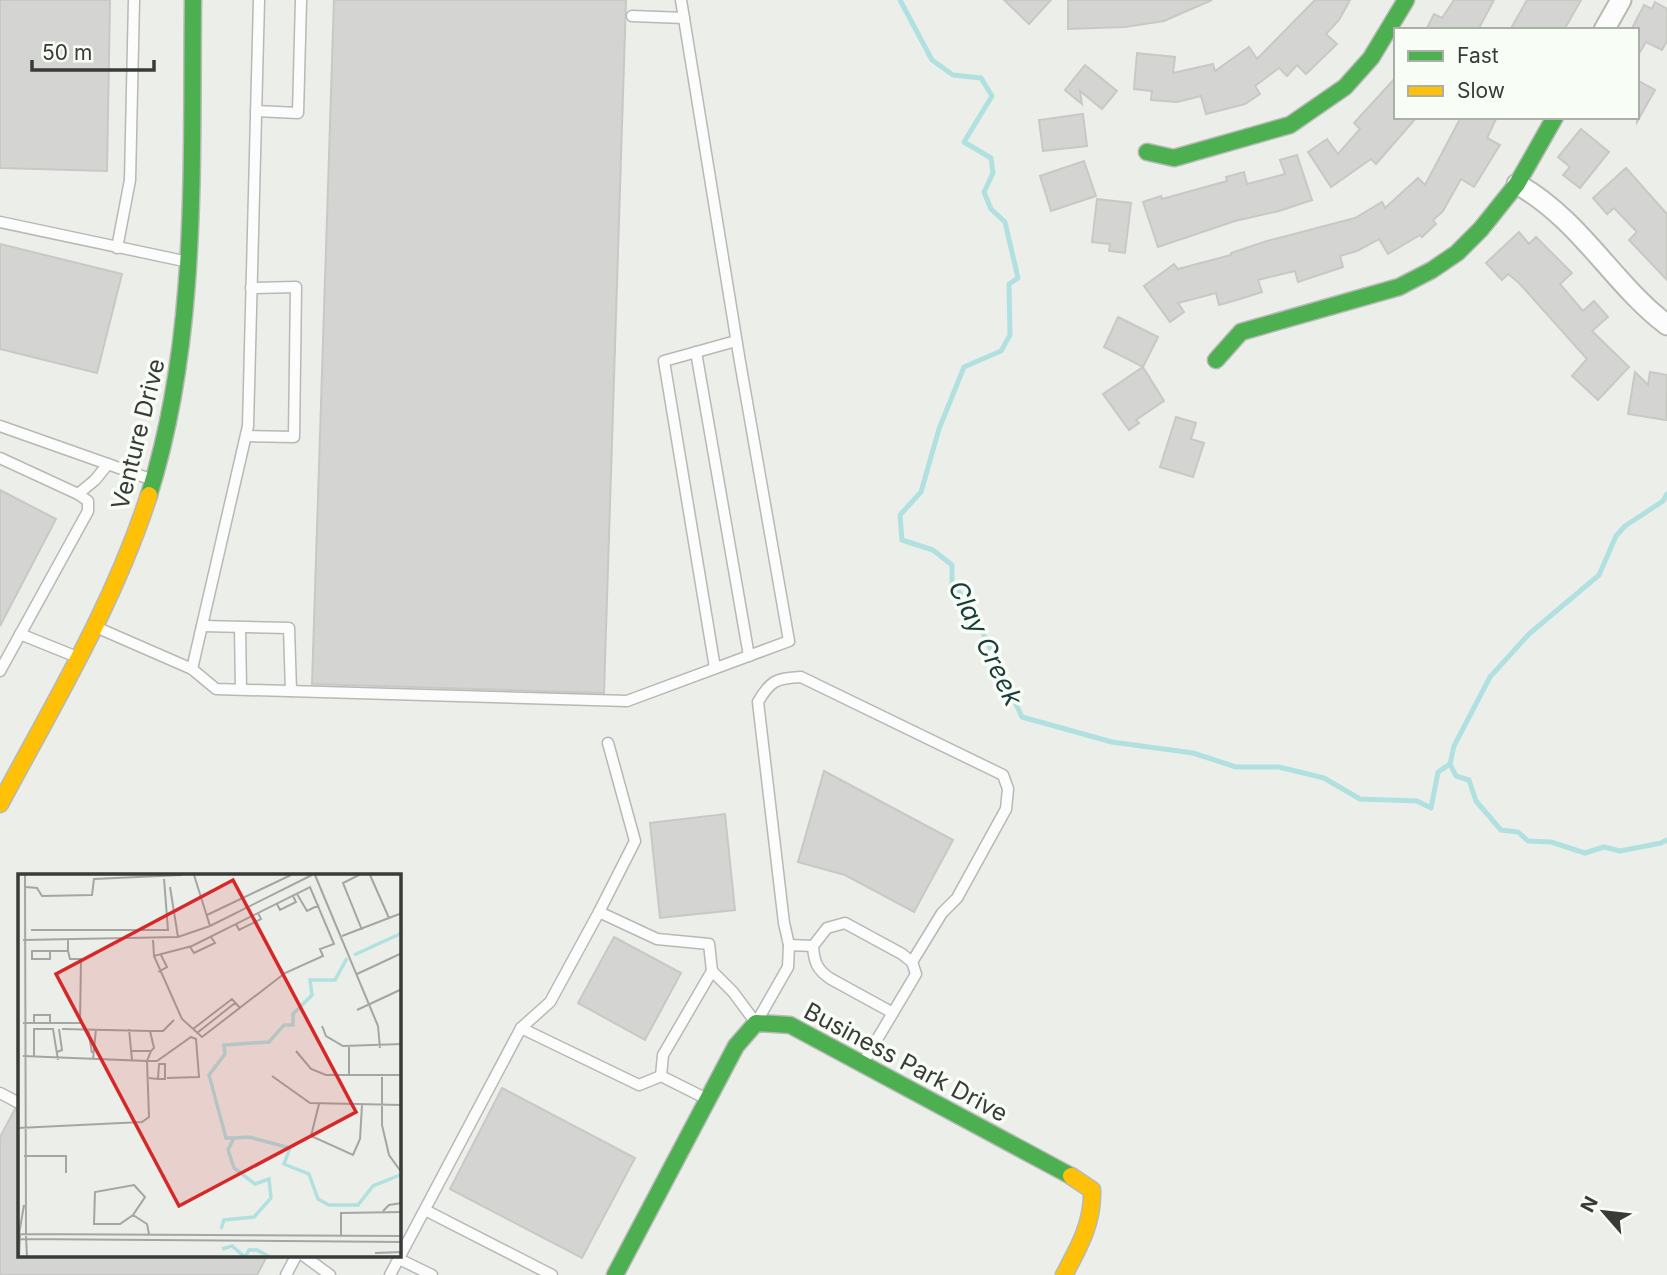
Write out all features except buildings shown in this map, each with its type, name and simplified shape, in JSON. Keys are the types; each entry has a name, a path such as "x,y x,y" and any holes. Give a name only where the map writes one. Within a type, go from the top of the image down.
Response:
{"street":[{"name":"Venture Drive","path":"0,804 94,626 138,528 174,395 181,354 188,262 193,0"},
{"path":"1147,152 1174,158 1290,125 1345,87 1371,58 1406,0"},
{"path":"1605,28 1621,0"},
{"path":"1216,360 1241,332 1399,287 1457,253 1481,229 1517,184 1554,119"},
{"path":"1517,184 1538,196 1570,222 1651,312 1667,325"},
{"path":"615,1275 736,1046 756,1023"},
{"name":"Business Park Drive","path":"756,1023 790,1025 1069,1174 1092,1190 1094,1211 1064,1275"}],"lane":[{"path":"117,248 130,180 134,0"},
{"path":"192,669 248,426 259,0"},
{"path":"256,111 298,113 301,0"},
{"path":"94,626 192,669 216,689 627,701 789,641 736,341 681,0"},
{"path":"632,16 684,18"},
{"path":"0,222 188,262"},
{"path":"246,436 294,437 296,286 251,288"},
{"path":"715,668 664,360 736,341"},
{"path":"696,352 749,656"},
{"path":"0,426 153,480"},
{"path":"0,458 88,501 88,511 0,671"},
{"path":"78,494 95,480 108,464"},
{"path":"202,626 289,628 291,691"},
{"path":"240,627 241,690"},
{"path":"20,634 78,657"},
{"path":"712,971 733,992 756,1023 789,967 789,945 758,702 767,686 782,677 801,677 1003,775 1008,789 1006,809 957,898 942,913 912,962"},
{"path":"401,1255 521,1028 550,1002 635,841 608,743"},
{"path":"599,912 657,939 709,944 712,971 663,1055 661,1076"},
{"path":"863,1063 893,1013 916,974 912,962 902,954 845,923 827,928 813,946 814,963 823,974 893,1013"},
{"path":"789,945 813,946"},
{"path":"521,1028 639,1085 661,1076 708,1099"},
{"path":"0,1093 18,1102"},
{"path":"425,1210 552,1275"},
{"path":"286,1275 295,1258"},
{"path":"307,1258 330,1275"},
{"path":"390,1275 399,1259 432,1275"}],"waterway":[{"name":"Clay Creek","path":"900,0 932,60 953,75 981,78 992,96 964,142 991,158 993,173 984,192 991,209 1005,222 1018,278 1009,284 1010,335 1001,351 964,367 939,429 921,492 900,515 902,540 933,550 952,565 952,583 972,609 1022,717 1112,742 1193,753 1236,767 1279,767 1324,778 1360,799 1417,801 1431,808 1438,772 1450,764"},
{"path":"1667,494 1663,501 1625,526 1616,536 1599,575 1529,634 1490,677 1454,746 1450,764 1456,776 1469,780 1476,801 1501,830 1518,832 1528,841 1551,842 1585,853 1604,847 1620,851 1667,840"}],"traffic: fast":[{"path":"149,495 177,374 184,312 191,187 193,0"},
{"path":"1147,152 1174,158 1290,125 1345,87 1371,58 1406,0"},
{"path":"1216,360 1241,332 1399,287 1457,253 1481,229 1517,184 1554,119"},
{"path":"615,1275 736,1046 756,1023 790,1025 1071,1176"}],"traffic: slow":[{"path":"0,804 101,614 119,575 149,495"},
{"path":"1064,1275 1084,1234 1092,1202 1092,1190 1071,1176"}]}
